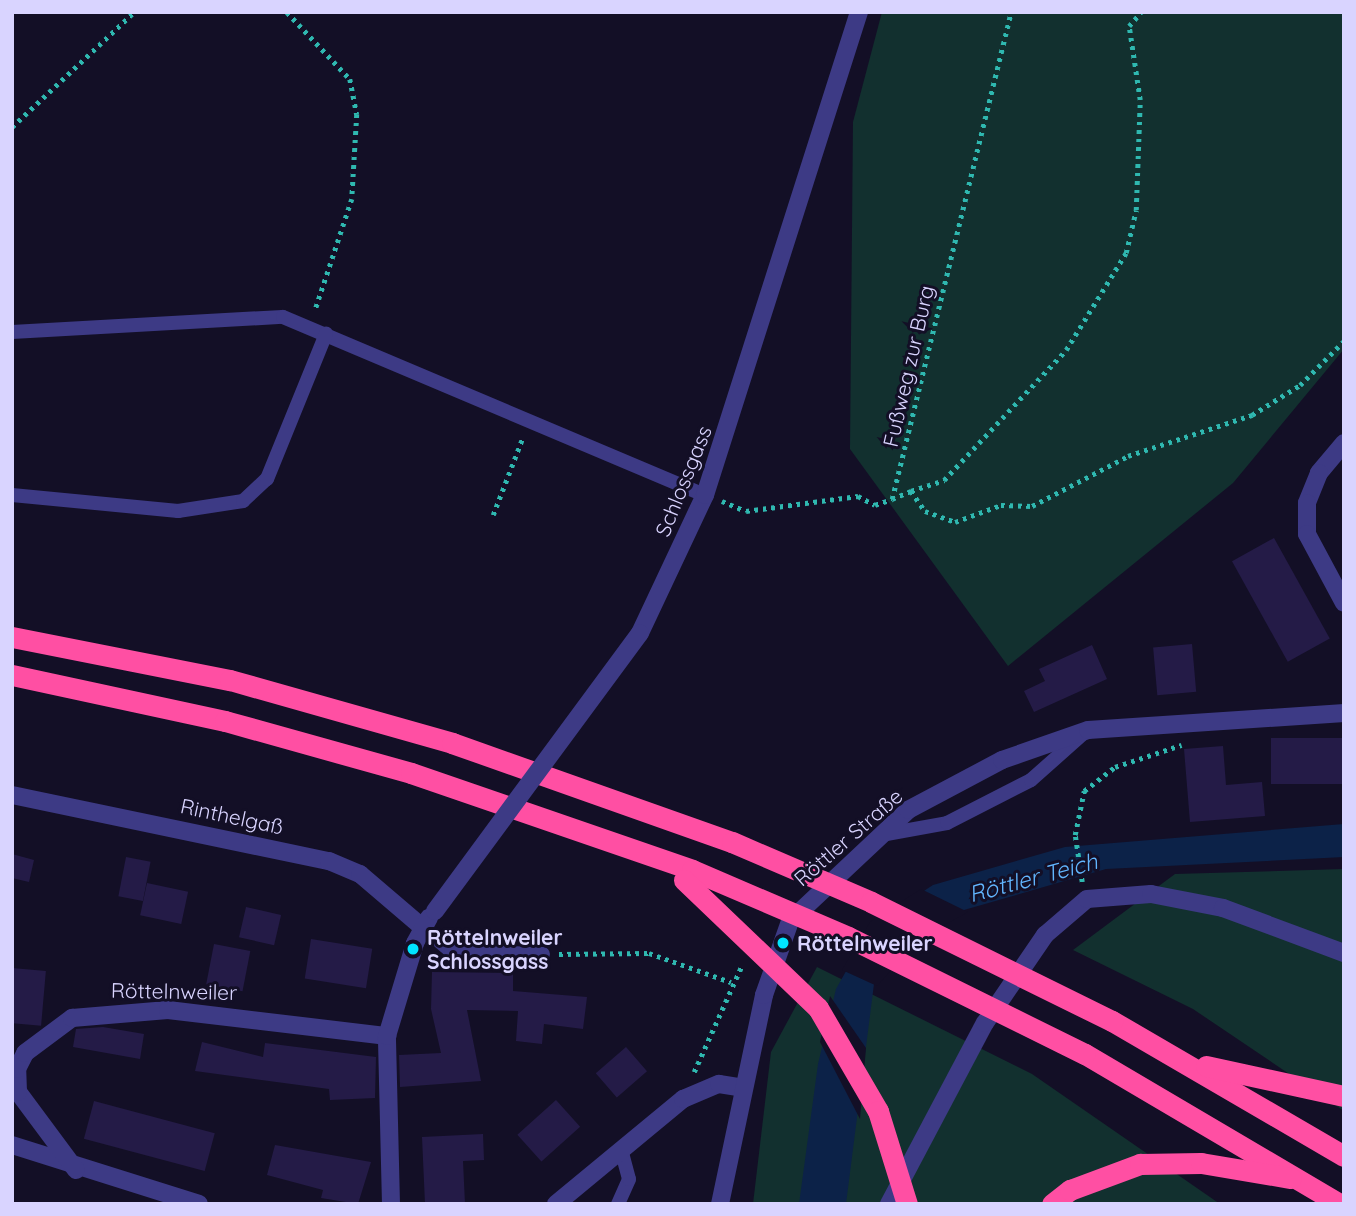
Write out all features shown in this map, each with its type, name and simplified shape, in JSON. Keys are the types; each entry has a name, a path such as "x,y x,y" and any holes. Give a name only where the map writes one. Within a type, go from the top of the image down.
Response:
{"highway":[{"path":"12,637 256,687 465,747 732,842 871,902 1112,1021 1187,1062 1344,1156"},
{"path":"12,675 226,721 411,773 662,859 688,875 1086,1054 1304,1180 1340,1204"},
{"path":"688,875 818,1008 878,1111 907,1204"},
{"path":"1187,1062 1344,1096"},
{"path":"1052,1204 1110,1172 1150,1163 1201,1163 1304,1180"}],"street":[{"name":"Schlossgass","path":"422,927 640,633 705,495 859,12"},
{"path":"1344,443 1319,472 1307,503 1307,534 1344,603"},
{"name":"Röttler Straße","path":"720,1204 743,1088 790,921 908,810 1002,760 1088,730 1193,719 1344,713"},
{"name":"Rinthelgaß","path":"12,795 329,861 360,874 422,927"},
{"path":"889,1204 993,1012 1045,935 1087,899 1151,894 1223,908 1344,953"},
{"path":"391,1204 387,1036 422,927"},
{"name":"Röttelnweiler","path":"76,1170 18,1092 17,1069 26,1053 72,1018 168,1010 387,1036"},
{"path":"556,1204 683,1098 719,1084 743,1088"},
{"path":"12,1145 76,1170 199,1204"}],"lane":[{"path":"12,332 283,317 705,495"},
{"path":"12,495 178,511 243,501 267,479 326,334"},
{"path":"880,835 947,823 1019,786 1088,730"},
{"path":"422,927 451,951 543,954"},
{"path":"618,1204 629,1179 621,1150"}],"path":[{"path":"12,127 134,12"},
{"path":"287,12 350,79 357,114 352,199 335,264 309,326"},
{"name":"Fußweg zur Burg","path":"892,499 1011,12"},
{"path":"705,495 746,511 858,496 875,505 944,480 1066,350 1126,253 1136,210 1140,100 1129,26 1141,12"},
{"path":"911,491 925,510 955,522 1001,505 1032,506 1128,456 1252,415 1300,385 1344,341"},
{"path":"494,515 528,422"},
{"path":"1082,880 1074,835 1084,791 1115,767 1161,757 1189,740 1193,719"},
{"path":"543,954 649,953 731,982 683,1098"}],"green space":[{"path":"882,12 1344,12 1344,349 1233,483 1008,666 850,449 853,122"},
{"path":"1344,869 1344,1111 1193,1009 1073,950 1175,874"},
{"path":"817,967 1032,1074 1220,1204 753,1204 771,1052"}],"water":[{"name":"Röttler Teich","path":"1344,824 1344,857 1106,869 950,914 916,936 874,984 846,1204 799,1204 818,1064 836,989 872,925 933,885 1065,847"}],"pier":[{"path":"921,889 968,912 919,939 877,986 842,970 870,922"},
{"path":"830,996 866,1048 860,1119 820,1042"}],"building":[{"path":"1274,538 1330,639 1288,662 1232,561"},
{"path":"1192,644 1196,692 1157,695 1153,647"},
{"path":"1092,645 1107,679 1034,712 1024,691 1045,681 1039,669"},
{"path":"1271,738 1344,738 1344,784 1271,784"},
{"path":"1223,746 1226,785 1262,782 1265,816 1190,822 1184,749"},
{"path":"12,854 34,860 29,882 12,878"},
{"path":"126,857 151,862 143,901 118,896"},
{"path":"147,883 188,892 181,924 140,915"},
{"path":"246,907 281,915 274,945 239,937"},
{"path":"311,939 372,949 366,988 305,979"},
{"path":"214,944 250,951 242,991 206,984"},
{"path":"12,968 46,971 41,1026 12,1023"},
{"path":"432,972 513,973 513,991 587,997 583,1029 544,1024 542,1044 516,1041 518,1011 467,1010 481,1081 400,1087 399,1055 441,1053 431,1009"},
{"path":"103,1027 144,1034 140,1059 73,1047 76,1029"},
{"path":"202,1042 263,1057 265,1043 376,1057 375,1098 330,1100 329,1089 195,1071"},
{"path":"626,1047 647,1071 617,1097 596,1073"},
{"path":"556,1100 580,1127 541,1162 517,1135"},
{"path":"94,1101 215,1133 205,1171 84,1139"},
{"path":"483,1134 484,1160 463,1161 465,1204 425,1204 422,1137"},
{"path":"275,1145 371,1162 358,1204 321,1198 323,1190 267,1175"}],"place":[{"name":"Röttelnweiler","path":"783,943"},
{"name":"Röttelnweiler Schlossgass","path":"413,949"}]}
